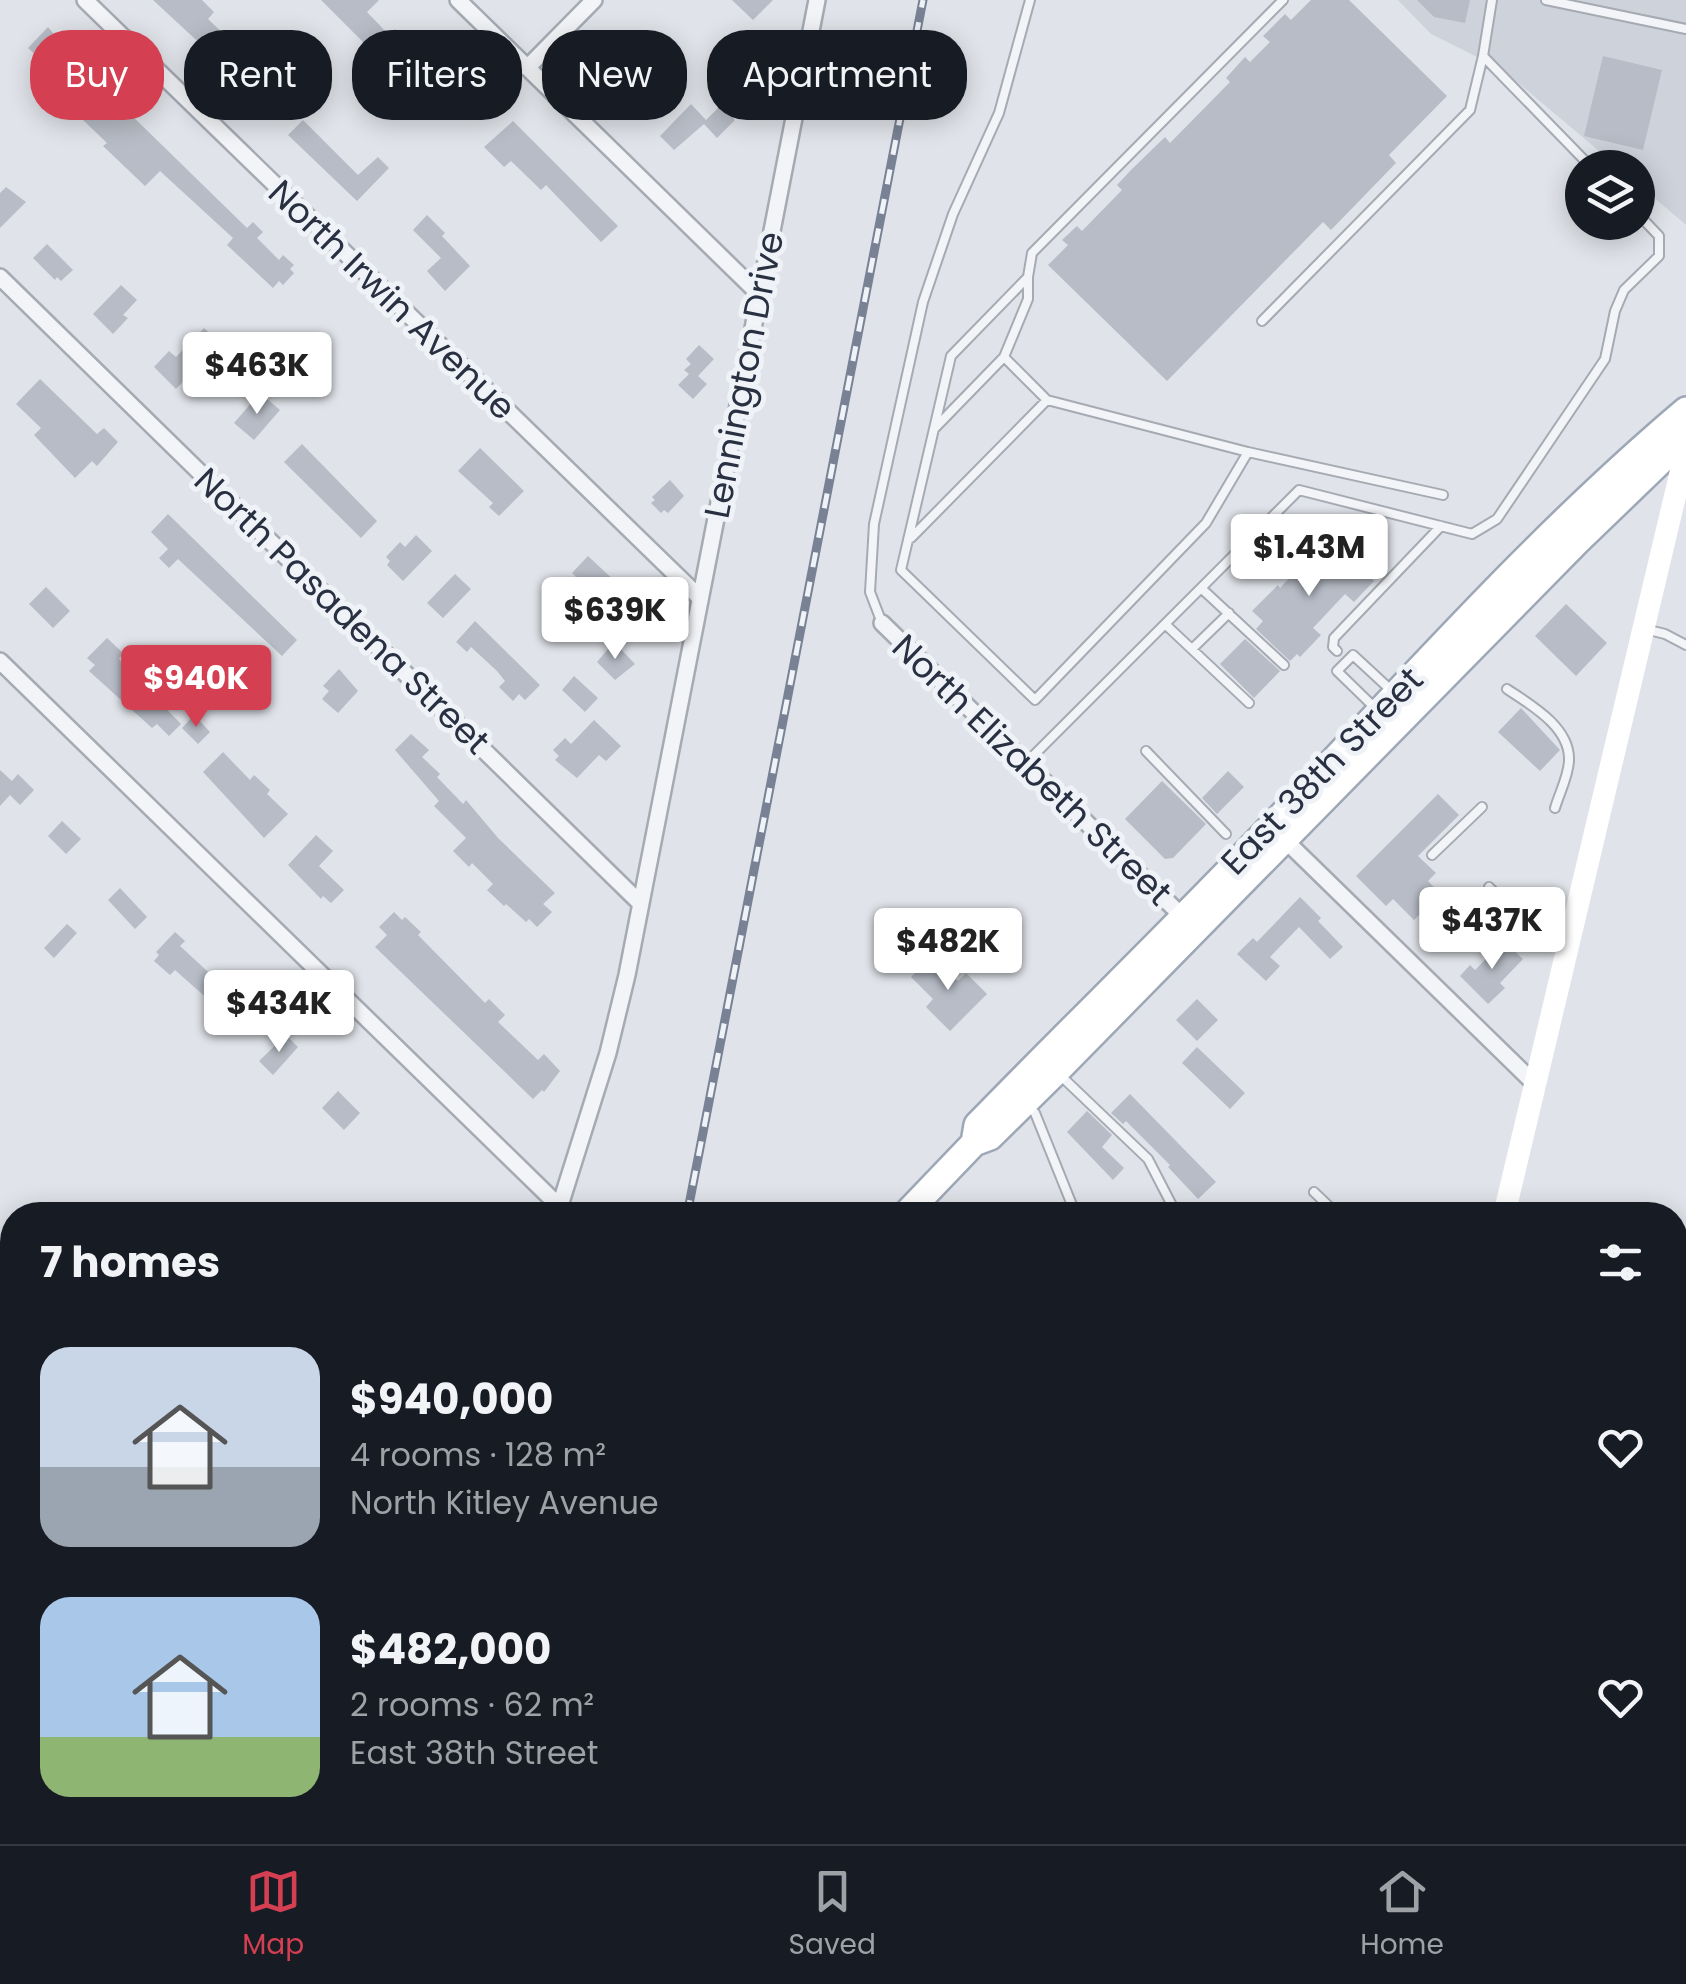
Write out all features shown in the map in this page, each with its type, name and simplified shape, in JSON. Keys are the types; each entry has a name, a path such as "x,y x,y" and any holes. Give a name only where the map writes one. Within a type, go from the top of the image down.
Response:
{"main road":[{"name":"East 38th Street","path":"974,1143 977,1125 1183,917 1552,531 1606,478 1686,410"},
{"name":"East 38th Street","path":"917,1202 974,1143 990,1137 1025,1103 1577,542 1686,438"},
{"path":"1507,1202 1686,450"}],"street":[{"name":"North Irwin Avenue","path":"85,0 700,598"},
{"path":"458,0 760,294"},
{"path":"527,68 594,0"},
{"name":"Lennington Drive","path":"562,1202 608,1053 817,0"},
{"name":"North Pasadena Street","path":"0,278 640,902"},
{"name":"North Elizabeth Street","path":"882,623 1183,917"},
{"path":"0,660 550,1202"},
{"path":"1285,840 1536,1085"}],"lane":[{"path":"882,623 870,592 874,524 923,302 953,214 999,113 1030,0"},
{"path":"934,429 1004,357 1028,299 1032,253 1283,0"},
{"path":"1262,320 1470,110 1492,0"},
{"path":"1546,0 1686,30"},
{"path":"1483,56 1574,150"},
{"path":"1026,762 1299,490 1472,534 1497,519 1605,359 1615,311 1624,290 1659,256 1659,236 1655,232"},
{"path":"1028,277 951,356 901,570 1034,700 1206,523 1248,452"},
{"path":"1004,357 1046,400 1248,452 1443,495"},
{"path":"908,542 1046,400"},
{"path":"1337,671 1334,638 1441,526"},
{"path":"1201,588 1284,665"},
{"path":"1192,650 1229,613"},
{"path":"1165,624 1248,703"},
{"path":"1644,629 1686,645"},
{"path":"1336,651 1353,654 1387,703"},
{"path":"1337,671 1353,654"},
{"path":"1337,671 1387,703"},
{"path":"1507,689 1540,710 1562,737 1569,760 1554,808"},
{"path":"1146,751 1226,834"},
{"path":"1432,855 1482,807"},
{"path":"1489,887 1538,937 1569,944"},
{"path":"1056,1072 1148,1159 1170,1202"},
{"path":"1025,1103 1035,1113 1071,1202"},
{"path":"1314,1192 1324,1202"}],"shaded area":[{"path":"1398,0 1686,0 1686,225 1655,199 1655,150 1598,150 1503,70 1431,34"}],"building":[{"path":"153,0 202,0 214,12 208,19 220,30 185,30"},
{"path":"321,0 379,0 367,12 384,30 352,31"},
{"path":"732,0 773,0 753,20"},
{"path":"1311,0 1349,0 1447,96 1389,155 1396,163 1331,230 1323,222 1167,381 1048,265 1068,245 1062,240 1077,226 1082,231 1122,190 1117,185 1130,171 1165,137 1170,143 1230,82 1226,78 1245,57 1250,62 1270,42 1263,36 1285,14 1291,20"},
{"path":"1417,0 1470,0 1465,23 1434,17"},
{"path":"1603,56 1662,70 1643,150 1584,136"},
{"path":"691,104 706,120 735,120 717,138 704,124 674,150 660,136 676,120 687,120"},
{"path":"83,120 136,120 247,228 253,222 263,232 257,238 279,260 283,255 294,265 290,269 294,273 283,285 279,281 273,288 227,245 233,238 160,171 145,186 103,146 107,143"},
{"path":"303,120 358,175 378,157 389,168 357,201 288,135"},
{"path":"513,121 618,226 601,242 546,185 541,190 511,161 504,167 484,147"},
{"path":"6,187 26,202 0,228 0,193"},
{"path":"427,215 470,266 445,291 427,271 441,258 413,230"},
{"path":"47,244 73,270 61,281 57,277 55,280 33,258"},
{"path":"121,285 137,300 123,315 128,318 113,334 93,314"},
{"path":"204,328 220,343 176,389 154,367 169,351 176,357"},
{"path":"699,345 714,359 698,376 707,384 693,399 678,385 689,374 684,370 691,364 686,359"},
{"path":"40,379 97,434 104,428 118,442 97,466 92,461 75,478 34,435 41,428 16,404"},
{"path":"260,393 280,410 254,440 234,423"},
{"path":"302,444 377,521 361,538 284,462"},
{"path":"480,448 524,491 499,516 489,507 493,503 458,471"},
{"path":"670,480 684,496 668,513 661,513 651,503 655,500 652,497"},
{"path":"168,514 297,640 282,656 178,559 169,568 159,558 168,549 151,532"},
{"path":"416,535 432,551 403,581 387,565 390,561 386,557 400,542 405,547"},
{"path":"1328,536 1374,581 1354,602 1345,594 1313,628 1321,635 1300,657 1297,654 1290,661 1256,629 1263,621 1252,611 1278,585 1280,588"},
{"path":"588,556 633,598 616,616 572,573"},
{"path":"455,574 471,589 443,618 427,603"},
{"path":"46,587 70,611 53,628 29,604"},
{"path":"1566,604 1607,643 1576,676 1535,636"},
{"path":"475,621 540,685 525,700 519,694 513,701 499,687 505,681 497,671 471,647 467,652 456,642"},
{"path":"107,638 124,654 119,658 122,664 181,724 169,736 157,724 152,728 89,671 95,665 87,658"},
{"path":"1245,639 1280,671 1254,698 1220,664"},
{"path":"614,642 635,664 615,680 597,662"},
{"path":"339,669 358,691 338,713 322,699 329,691 323,686"},
{"path":"574,676 598,698 585,712 562,690"},
{"path":"1521,708 1560,750 1540,771 1498,732"},
{"path":"194,715 210,732 198,744 182,728"},
{"path":"594,720 621,746 606,761 599,755 577,778 555,760 559,756 553,750 565,738 571,744"},
{"path":"411,734 429,750 422,757 440,774 437,777 463,804 466,800 498,838 555,893 543,904 552,912 537,927 504,906 487,890 493,884 453,851 466,838 434,806 439,801 395,750"},
{"path":"223,752 250,780 254,775 270,790 267,794 288,814 264,838 203,772"},
{"path":"0,770 12,781 18,774 34,790 20,805 10,795 0,806"},
{"path":"1228,771 1244,787 1217,814 1202,798"},
{"path":"1162,781 1206,824 1173,858 1165,859 1125,819"},
{"path":"1438,794 1459,815 1418,856 1436,873 1428,881 1449,903 1453,899 1463,909 1444,928 1425,909 1414,920 1393,899 1386,906 1356,876"},
{"path":"62,821 81,839 66,854 48,836"},
{"path":"316,835 333,851 319,866 344,890 331,903 323,896 321,899 288,865"},
{"path":"120,888 147,917 135,929 108,900"},
{"path":"1300,897 1343,947 1330,959 1299,927 1270,957 1280,966 1266,981 1237,954 1253,938 1257,942"},
{"path":"1489,897 1518,926 1506,938 1477,909"},
{"path":"394,912 421,932 418,935 485,1003 489,999 505,1015 498,1022 538,1060 544,1054 560,1071 544,1092 533,1099 375,947 387,935 379,927"},
{"path":"67,924 77,933 54,958 44,948"},
{"path":"175,932 185,941 180,946 254,1008 237,1025 175,970 170,975 154,961 159,955 156,952"},
{"path":"1504,941 1523,959 1500,983 1505,988 1488,1004 1460,976 1470,965 1475,970"},
{"path":"932,956 958,981 966,973 987,994 950,1031 926,1007 933,999 911,977"},
{"path":"1197,999 1218,1020 1197,1041 1176,1020"},
{"path":"286,1035 298,1047 273,1075 259,1061"},
{"path":"1197,1047 1245,1093 1230,1109 1182,1063"},
{"path":"338,1091 360,1113 344,1130 322,1108"},
{"path":"1130,1094 1216,1182 1198,1199 1126,1121 1123,1124 1111,1113"},
{"path":"1087,1111 1112,1135 1102,1147 1124,1168 1113,1180 1067,1132"}],"railway":[{"path":"690,1202 923,0"}]}
